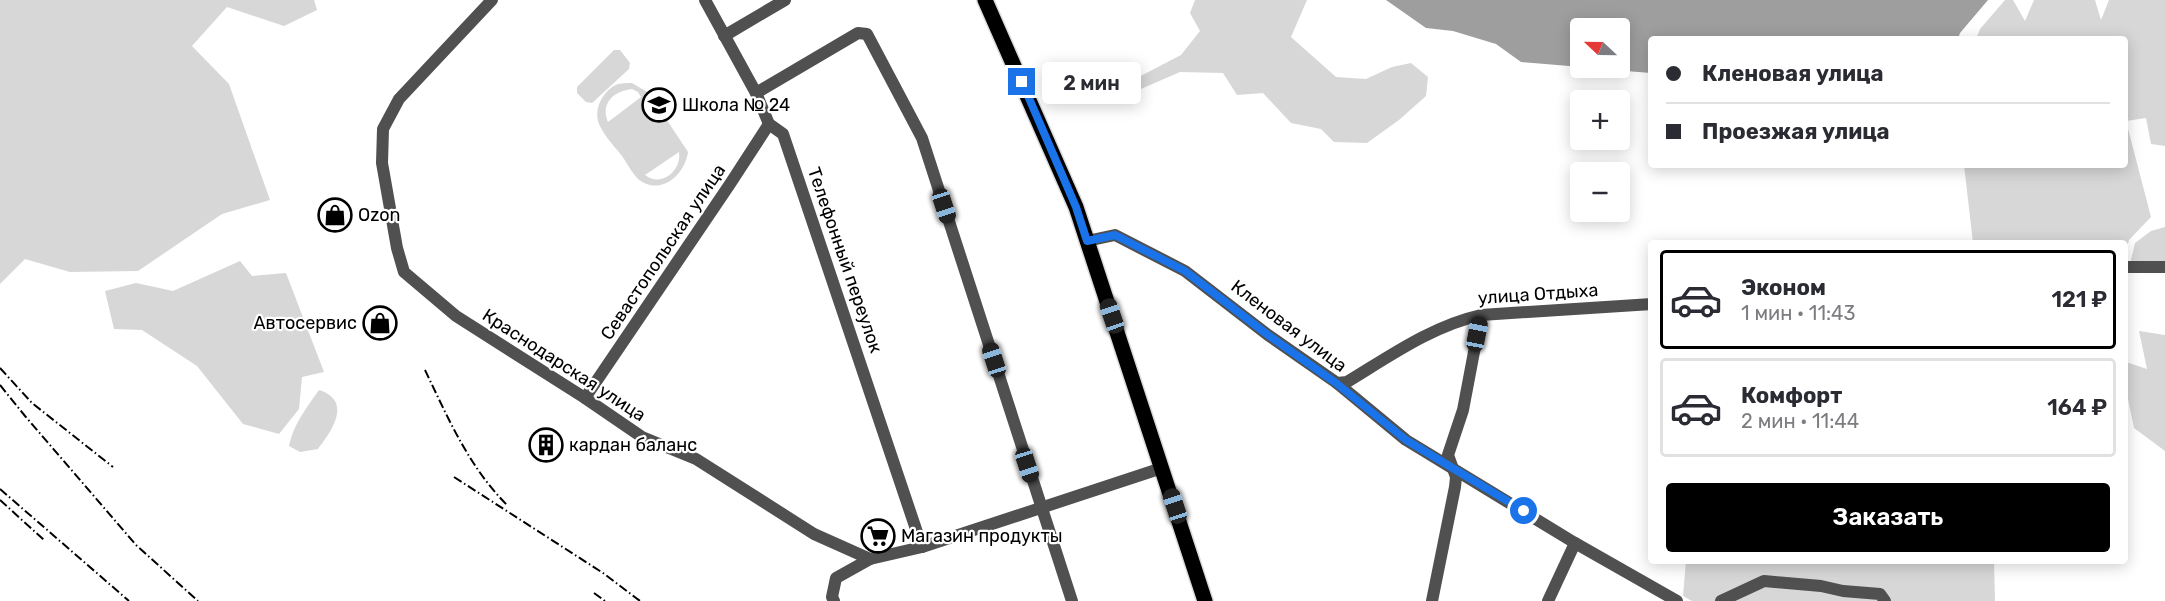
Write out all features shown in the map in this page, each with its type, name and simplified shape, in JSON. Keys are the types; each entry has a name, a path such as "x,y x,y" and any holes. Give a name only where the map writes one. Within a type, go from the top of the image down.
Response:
{"main road":[{"path":"985,0 1076,207 1205,601"}],"street":[{"name":"Краснодарская улица","path":"492,0 399,99 382,129 382,164 396,248 404,272 456,316 642,437 696,459 814,534 870,559"},
{"name":"Телефонный переулок","path":"705,0 756,93 769,124 783,134 922,547"},
{"path":"724,36 785,0"},
{"path":"756,93 858,33 867,34 922,138 1072,601"},
{"name":"Севастопольская улица","path":"585,398 769,124"},
{"name":"Кленовая улица","path":"1087,241 1115,235 1185,271 1268,335 1336,383 1406,440 1575,543 1677,601"},
{"path":"2128,267 2165,267"},
{"name":"улица Отдыха","path":"1336,383 1347,382 1409,343 1461,320 1481,315 1648,304"},
{"path":"1432,601 1455,487 1456,477 1448,455 1462,410 1481,315"},
{"path":"834,601 832,597 836,578 870,559 922,547 1162,468"},
{"path":"1548,601 1575,543"},
{"path":"1721,601 1764,581 1880,594 1885,601"}],"shaded area":[{"path":"0,0 314,0 317,10 284,26 227,7 192,46 229,84 270,200 222,214 138,271 70,272 25,259 0,284"},
{"path":"1195,0 1307,0 1291,37 1336,77 1366,79 1392,67 1411,63 1428,77 1426,96 1399,120 1367,143 1334,142 1321,129 1291,123 1263,93 1237,95 1223,73 1180,72 1134,92 1129,82 1181,55 1200,31 1190,13"},
{"path":"1386,0 1988,0 1959,36 1648,36 1648,73 1630,71 1630,18 1570,18 1570,66 1521,62 1496,44 1453,31 1426,28"},
{"path":"2005,0 2013,0 2025,21 2034,0 2095,0 2101,20 2109,0 2165,0 2165,146 2151,144 2146,118 2128,121 2128,36 1977,36 1980,29"},
{"path":"614,50 620,50 630,63 629,69 592,103 586,102 577,93 577,87"},
{"path":"632,83 649,93 688,152 686,161 677,175 663,184 655,186 638,179 605,134 598,120 600,101 608,91 618,84","holes":["632,89 641,97 608,122 606,109 610,99 620,92","679,152 677,165 670,175 658,179 645,175"]},
{"path":"2128,129 2151,217 2128,244 2128,240 1973,240 1964,168 2128,168"},
{"path":"2165,227 2165,264 2130,264 2135,243 2151,231"},
{"path":"240,261 252,276 286,273 324,372 302,377 299,409 279,434 243,424 197,366 142,330 114,329 105,291 136,283 173,291"},
{"path":"2139,331 2165,335 2165,451 2134,428 2128,399 2128,363 2147,369"},
{"path":"319,390 335,401 336,417 329,434 318,449 300,452 289,446 291,438 301,416"},
{"path":"1686,564 1994,564 1995,601 1692,601 1683,596"}],"railway":[{"path":"0,368 32,403 113,467"},
{"path":"425,370 470,458 481,475 507,505"},
{"path":"0,385 136,545 198,601"},
{"path":"454,477 603,573 640,601"},
{"path":"0,489 129,601"},
{"path":"0,500 44,540"},
{"path":"594,593 605,601"}],"place":[{"name":"Школа № 24","path":"659,105"},
{"name":"Ozon","path":"335,215"},
{"name":"Автосервис","path":"380,323"},
{"name":"кардан баланс","path":"546,445"},
{"name":"Магазин продукты","path":"878,536"}],"route":[{"path":"1022,82 1076,207 1087,241 1115,235 1185,271 1268,335 1336,383 1406,440 1524,511"}]}
